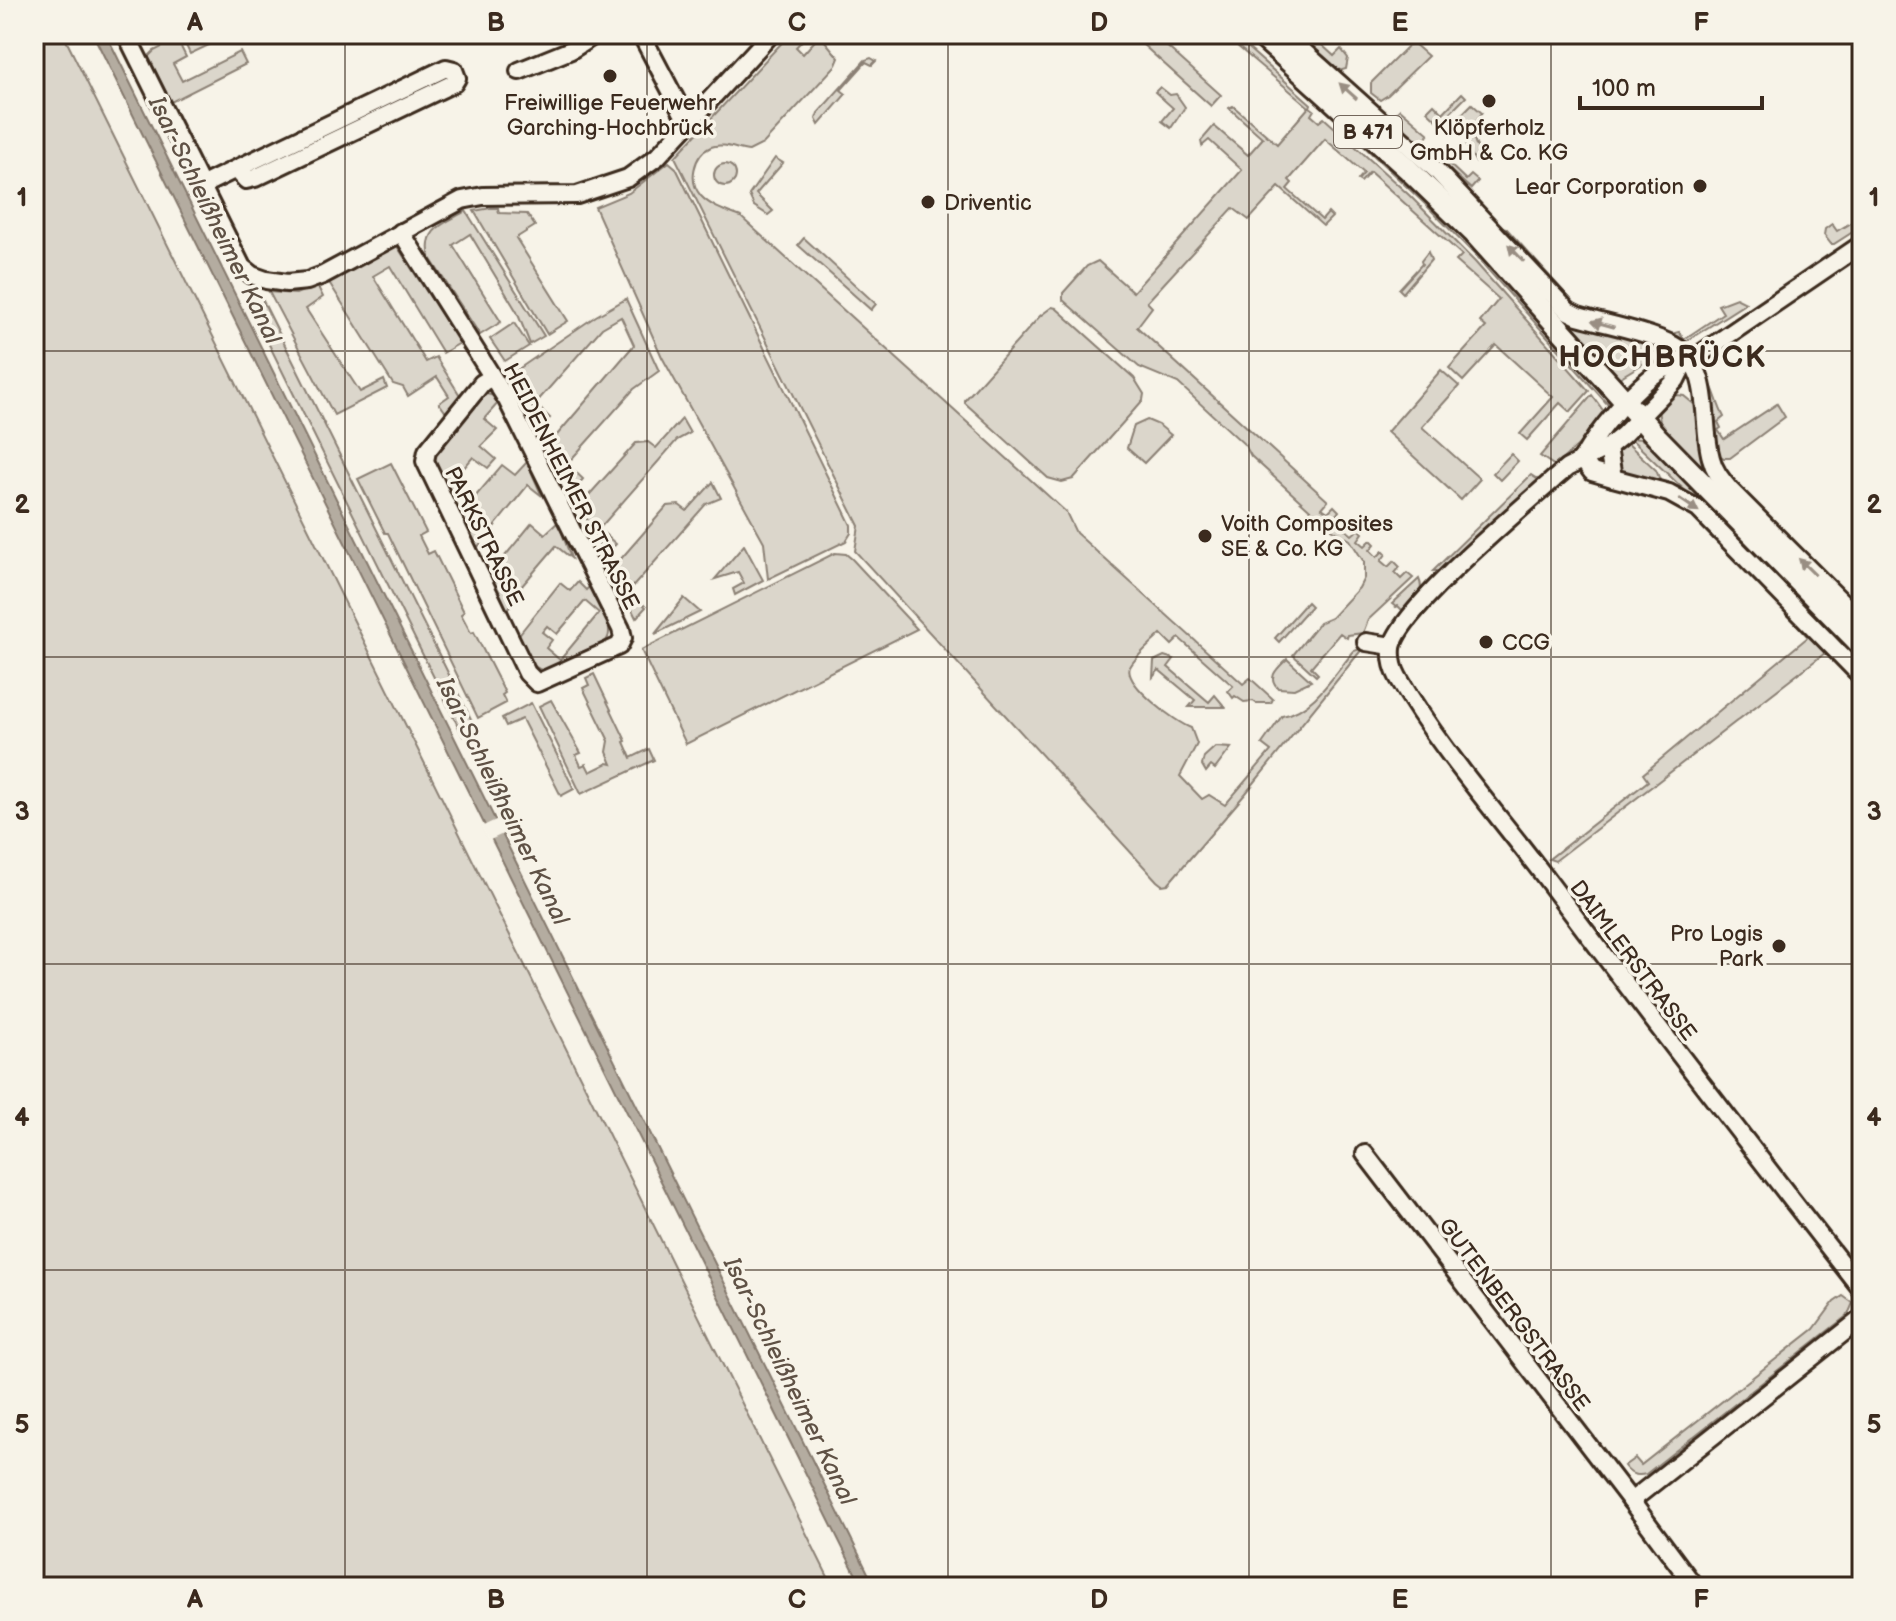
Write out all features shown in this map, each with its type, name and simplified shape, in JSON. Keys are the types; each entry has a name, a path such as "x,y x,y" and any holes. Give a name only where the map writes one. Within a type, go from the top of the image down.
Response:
{"main road":[{"name":"B 471","path":"1259,34 1474,233 1633,409 1862,646"}],"street":[{"path":"126,34 242,267 266,280 287,283 323,275 462,200 483,196 577,195 608,187 641,171 771,34"},
{"path":"519,71 571,50 596,34"},
{"path":"641,34 688,123"},
{"path":"1284,34 1437,171 1568,311 1676,346 1702,381 1710,455 1715,470 1730,490 1862,622"},
{"path":"201,186 236,169 446,68 454,70 457,78 454,83 255,178 246,180 236,169"},
{"name":"HEIDENHEIMER STRASSE","path":"401,232 513,411 621,629 623,638 619,646 537,683"},
{"path":"1582,459 1591,442 1676,380 1690,361 1862,244"},
{"name":"PARKSTRASSE","path":"492,377 482,383 427,451 425,461 527,673 537,683"},
{"path":"1366,642 1392,646 1399,631 1435,588 1554,479 1623,435 1633,409"},
{"path":"1608,447 1614,479"},
{"path":"1582,459 1592,472 1669,493 1698,509 1862,677"},
{"name":"DAIMLERSTRASSE","path":"1392,646 1397,676 1453,756 1862,1290"},
{"name":"GUTENBERGSTRASSE","path":"1365,1154 1695,1587"},
{"path":"1631,1501 1862,1318"}],"shaded area":[{"path":"34,34 63,34 833,1587 34,1587"},
{"path":"93,34 106,34 875,1587 862,1587"},
{"path":"206,34 211,44 190,54 181,35"},
{"path":"790,34 808,34 796,47 803,54 820,35 839,58 836,65 763,144 749,151 720,145 705,151 694,169 697,190 710,203 741,217 1066,512 1076,533 1243,684 1250,678 1273,699 1271,703 1256,703 1233,698 1228,691 1233,686 1179,638 1172,645 1161,634 1133,663 1130,674 1153,702 1191,728 1197,744 1180,776 1202,799 1209,795 1225,805 1271,751 1262,744 1282,716 1304,707 1354,651 1363,648 1168,884 1162,885 1157,881 855,551 859,526 675,157"},
{"path":"1131,34 1153,34 1221,95 1211,106"},
{"path":"1223,34 1232,34 1311,104 1314,110 1311,115 1319,122 1324,118 1409,195 1475,262 1589,391 1570,412 1560,403 1527,440 1520,434 1553,397 1496,345 1463,381 1449,368 1486,327 1480,322 1499,299 1456,261 1462,255 1370,172 1361,182 1358,180 1364,173 1325,139 1289,180 1292,183 1287,189 1322,220 1328,213 1332,217 1323,226 1279,187 1249,220 1233,208 1147,302 1152,307 1137,327 1328,501 1322,508 1328,512 1334,506 1339,511 1334,518 1340,524 1346,517 1351,522 1345,529 1352,535 1359,529 1363,533 1358,540 1365,546 1371,540 1375,544 1370,550 1377,557 1383,551 1386,554 1381,561 1388,567 1394,561 1400,567 1395,573 1401,579 1407,573 1413,578 1368,620 1363,633 1348,635 1347,638 1340,633 1311,667 1318,674 1316,676 1293,655 1319,623 1331,618 1359,588 1364,578 1364,562 1350,540 1330,528 1251,456 1245,445 1178,383 1139,367 1063,300 1063,293 1087,266 1098,261 1133,292 1242,170 1209,140 1202,146 1201,141 1214,126 1248,155 1263,138 1229,108 1233,106 1277,144 1309,107"},
{"path":"1269,34 1276,34 1442,181 1563,313 1643,342 1652,358 1619,378 1565,318"},
{"path":"1293,34 1310,34 1334,56 1341,49 1348,58 1346,69 1335,72"},
{"path":"177,39 186,57 173,64 182,81 240,52 246,64 171,102 148,57"},
{"path":"1412,42 1428,56 1380,100 1371,93 1371,83"},
{"path":"871,58 876,61 872,65 866,62 841,90 846,94 819,125 816,119 818,113 865,60"},
{"path":"1297,83 1301,83 1442,213 1606,398 1609,406 1474,254"},
{"path":"1160,87 1170,95 1176,94 1185,107 1171,128 1162,121 1173,108 1155,92"},
{"path":"1462,93 1466,97 1440,123 1427,111 1434,104 1443,113"},
{"path":"1472,104 1482,113 1474,129 1474,139 1482,155 1476,162 1467,148 1465,128 1459,125 1461,115"},
{"path":"1400,109 1429,134 1424,140 1466,180 1471,175 1478,181 1471,189 1394,120 1393,116"},
{"path":"775,158 783,163 756,194 773,211 768,215 754,206 749,195"},
{"path":"669,162 676,168 851,525 846,541 768,579 764,542 662,357 595,207 629,193"},
{"path":"725,164 733,167 736,175 733,183 725,186 717,183 714,175 717,167"},
{"path":"498,208 499,213 527,214 535,226 516,238 568,321 547,334 474,211"},
{"path":"466,211 544,336 530,344 517,312 470,234 453,245 501,322 480,335 430,258 433,233"},
{"path":"1862,216 1862,226 1834,244 1824,235 1825,229 1832,224 1837,231"},
{"path":"1501,227 1506,228 1575,304 1586,312 1668,335 1679,332 1684,339 1723,313 1718,305 1736,298 1746,303 1685,342 1583,312 1567,302"},
{"path":"804,238 876,304 871,310 798,245"},
{"path":"393,240 460,343 443,353 390,266 373,276 426,362 436,357 461,397 447,414 439,403 449,396 437,377 408,396 403,387 393,384 325,276"},
{"path":"1428,252 1431,260 1403,293 1399,289 1422,264"},
{"path":"317,285 323,297 306,309 360,392 384,380 387,388 334,415 269,292 296,294"},
{"path":"261,297 475,727 463,736 248,302"},
{"path":"626,299 659,371 634,389 567,464 583,479 574,490 551,442 634,345 621,317 602,328 535,404 550,418 542,426 514,372"},
{"path":"1052,307 1134,378 1144,394 1143,400 1073,479 1062,482 1048,478 965,403 1040,316"},
{"path":"514,323 529,346 505,361 490,339"},
{"path":"1441,370 1459,386 1422,427 1480,479 1461,500 1387,432"},
{"path":"1707,377 1724,417 1718,422 1721,428 1718,430 1724,439 1777,404 1785,417 1730,458 1724,458 1716,447"},
{"path":"487,394 499,402 484,419 497,430 481,446 496,459 488,468 473,457 457,476 466,484 450,502 429,458 481,397"},
{"path":"1592,395 1607,416 1555,466 1540,456"},
{"path":"1669,396 1684,396 1695,405 1703,458 1708,470 1862,629 1862,638 1661,428 1658,410"},
{"path":"682,419 690,433 677,440 599,529 616,544 605,556 580,505 636,443 648,442 656,448"},
{"path":"1147,420 1171,435 1144,463 1127,448 1134,426"},
{"path":"1630,438 1649,444 1862,658 1862,667 1718,522"},
{"path":"1625,441 1656,470 1662,485 1622,473 1616,457"},
{"path":"1511,454 1518,461 1500,480 1493,473"},
{"path":"527,462 542,496 528,485 477,548 473,547 458,517 502,465 515,475"},
{"path":"391,463 426,532 419,536 428,554 434,551 464,612 461,614 471,633 474,632 505,693 502,695 506,703 478,718 388,533 385,533 358,479"},
{"path":"1531,475 1540,481 1442,571 1433,571"},
{"path":"713,482 721,498 706,504 629,591 646,607 636,618 612,569 667,506 679,505 687,511"},
{"path":"558,522 571,558 556,546 515,594 518,597 507,610 503,610 488,577 532,523 545,534"},
{"path":"744,545 763,580 735,595 733,589 744,583 738,572 715,579"},
{"path":"835,553 846,554 852,559 917,629 686,744 641,650"},
{"path":"1419,579 1421,589 1414,600 1402,610 1392,604"},
{"path":"578,582 586,590 589,587 607,620 608,637 584,654 543,670 530,661 517,637 560,583 570,591","holes":["585,601 599,613 560,660 546,648 552,640 542,632 547,626 557,634"]},
{"path":"684,598 700,612 655,634"},
{"path":"1307,602 1311,606 1279,642 1275,638"},
{"path":"1803,623 1829,650 1555,861 1549,859 1648,781 1643,774 1808,637 1797,625"},
{"path":"1164,656 1174,659 1168,667 1209,702 1215,695 1225,707 1189,707 1195,700 1159,670 1153,677 1154,661"},
{"path":"1287,659 1311,681 1294,689 1278,688 1273,676"},
{"path":"594,674 631,758 649,749 654,760 581,794 539,706 551,700 581,753 576,755 581,766 586,764 590,772 612,764 607,752 609,741 583,688 589,685 586,678"},
{"path":"531,703 574,789 561,796 522,719 506,726 502,718"},
{"path":"1215,747 1231,748 1215,769 1211,766 1206,772 1202,765 1204,757"},
{"path":"1843,1296 1853,1303 1848,1315 1646,1474 1634,1474 1624,1466 1635,1458 1641,1465 1814,1329 1834,1302"}],"pier":[{"path":"500,818 507,832 488,841 481,827"}],"place":[{"name":"Freiwillige Feuerwehr Garching-Hochbrück","path":"610,76"},
{"name":"Klöpferholz GmbH & Co. KG","path":"1489,101"},
{"name":"Lear Corporation","path":"1700,186"},
{"name":"Driventic","path":"928,202"},
{"name":"Voith Composites SE & Co. KG","path":"1205,536"},
{"name":"CCG","path":"1486,642"},
{"name":"Pro Logis Park","path":"1779,946"}],"district":[{"name":"HOCHBRÜCK","path":"1663,357"}],"water label":[{"name":"Isar-Schleißheimer Kanal","path":"215,220"},
{"name":"Isar-Schleißheimer Kanal","path":"503,801"},
{"name":"Isar-Schleißheimer Kanal","path":"790,1381"}]}
